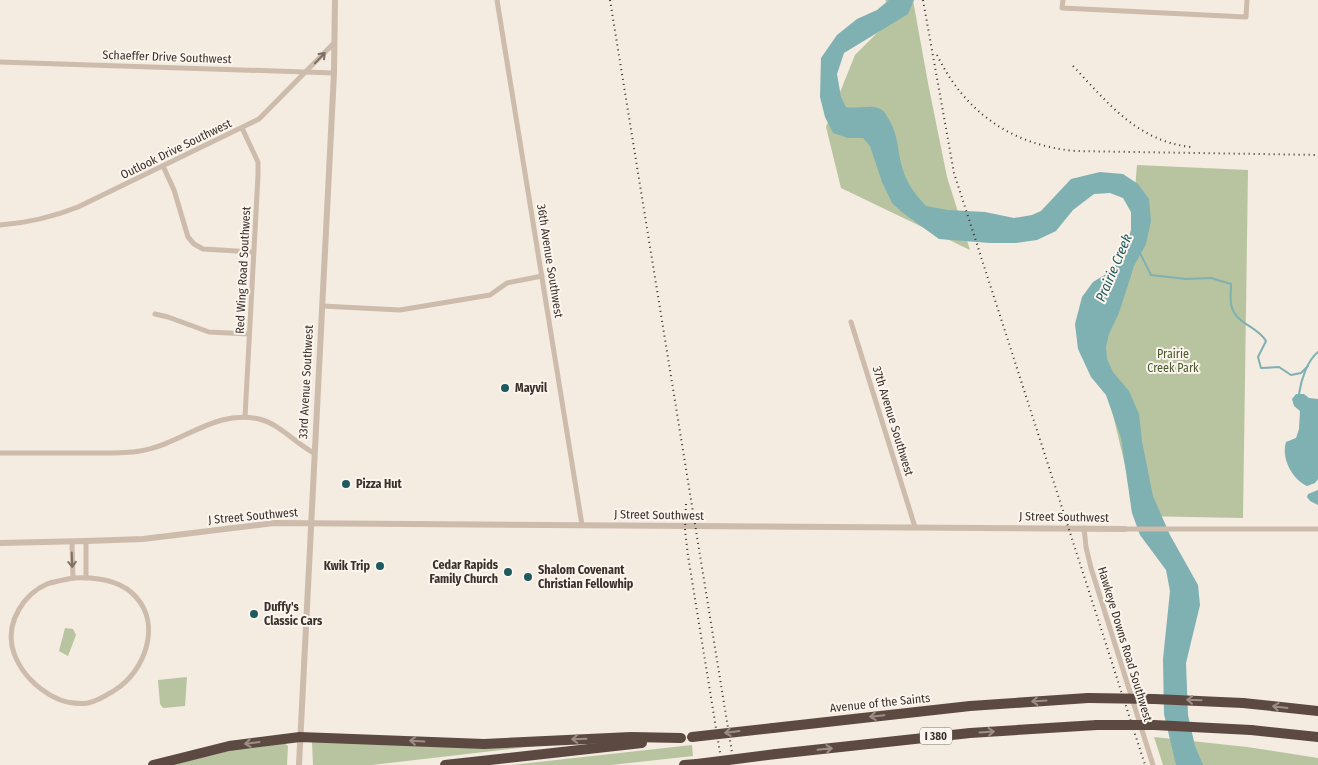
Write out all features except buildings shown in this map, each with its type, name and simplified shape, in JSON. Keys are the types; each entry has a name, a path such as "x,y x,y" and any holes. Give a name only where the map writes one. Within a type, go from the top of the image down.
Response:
{"highway":[{"name":"Avenue of the Saints","path":"445,765 970,706 1088,698 1154,698 1243,703 1318,712"},
{"name":"I 380","path":"684,765 970,733 1097,725 1154,725 1251,730 1318,737"},
{"path":"153,765 229,746 300,737 484,744 631,737 681,738"}],"street":[{"name":"33rd Avenue Southwest","path":"299,765 334,73 335,0"},
{"name":"36th Avenue Southwest","path":"497,0 582,525"},
{"path":"1063,0 1062,8 1246,16 1247,0"},
{"name":"Outlook Drive Southwest","path":"0,225 17,224 56,215 96,199 259,119 334,43"},
{"name":"Schaeffer Drive Southwest","path":"0,62 334,73"},
{"name":"Red Wing Road Southwest","path":"242,128 258,162 245,417"},
{"path":"163,166 174,190 188,237 194,244 203,249 253,252"},
{"path":"322,306 400,310 490,295 507,283 542,276"},
{"path":"155,314 209,332 249,334"},
{"name":"37th Avenue Southwest","path":"851,322 915,527"},
{"path":"0,453 121,453 141,451 160,446 208,424 227,418 245,417 261,419 276,426 314,453"},
{"name":"J Street Southwest","path":"0,542 86,542 143,539 274,523 1318,529"},
{"name":"Hawkeye Downs Road Southwest","path":"1084,528 1091,568 1153,765"},
{"path":"72,542 73,578"},
{"path":"86,542 86,578"},
{"path":"73,578 86,578 115,583 136,597 142,605 146,617 148,630 147,646 136,671 124,685 103,698 88,703 71,703 56,698 44,690 26,673 17,660 11,636 14,619 23,602 46,584 73,578"}],"green space":[{"path":"885,0 913,0 947,177 970,250 841,188 826,127 855,55 896,14"},
{"name":"Prairie Creek Park","path":"1137,165 1248,170 1243,518 1137,516 1100,360 1130,246"},
{"path":"65,628 73,629 76,635 68,656 59,651"},
{"path":"187,677 185,706 163,708 160,704 158,680"},
{"path":"1154,737 1247,747 1318,758 1318,765 1163,765"},
{"path":"312,742 536,746 372,765 313,765"},
{"path":"284,743 288,746 287,765 167,765 241,748"},
{"path":"692,745 693,756 611,765 511,765"}],"water":[{"name":"Prairie Creek","path":"889,0 914,0 908,14 844,53 837,74 841,97 846,107 873,107 885,113 892,124 907,180 926,206 948,210 985,212 1014,218 1032,215 1041,211 1071,179 1100,172 1123,174 1138,184 1149,199 1151,221 1146,244 1134,266 1119,313 1109,334 1106,347 1107,359 1113,372 1129,391 1139,414 1142,441 1153,496 1170,535 1198,585 1200,605 1186,663 1188,715 1195,746 1203,765 1176,765 1164,714 1163,659 1170,591 1166,570 1140,535 1132,513 1121,438 1106,395 1091,377 1078,349 1075,324 1082,297 1093,282 1111,271 1125,250 1131,230 1131,212 1123,198 1110,193 1094,194 1073,210 1056,231 1037,240 1016,243 939,239 903,213 892,203 882,182 870,146 863,138 848,138 833,133 825,117 820,97 821,58 837,35 857,19 877,10"},
{"path":"1296,394 1304,394 1309,398 1318,399 1318,479 1315,483 1307,486 1292,473 1285,455 1286,442 1296,438 1299,429 1300,411 1294,406 1292,399"},
{"path":"1318,490 1318,505 1307,497 1308,494"}],"waterway":[{"path":"1139,251 1151,275 1186,279 1211,278 1231,284 1233,311 1241,321 1257,331 1266,341 1258,357 1261,368 1279,367 1291,375 1301,373 1308,366"},
{"path":"1299,394 1305,371 1318,352"}],"railway":[{"path":"610,0 734,765"},
{"path":"923,0 954,173 1145,765"},
{"path":"937,55 961,93 992,122 1030,141 1052,147 1075,151 1318,155"},
{"path":"1073,66 1111,106 1139,128 1155,137 1191,147"},
{"path":"686,504 685,530 688,556 722,765"}],"place":[{"name":"Mayvil","path":"505,388"},
{"name":"Pizza Hut","path":"346,484"},
{"name":"Kwik Trip","path":"380,566"},
{"name":"Cedar Rapids Family Church","path":"508,572"},
{"name":"Shalom Covenant Christian Fellowhip","path":"528,577"},
{"name":"Duffy's Classic Cars","path":"254,614"}]}
